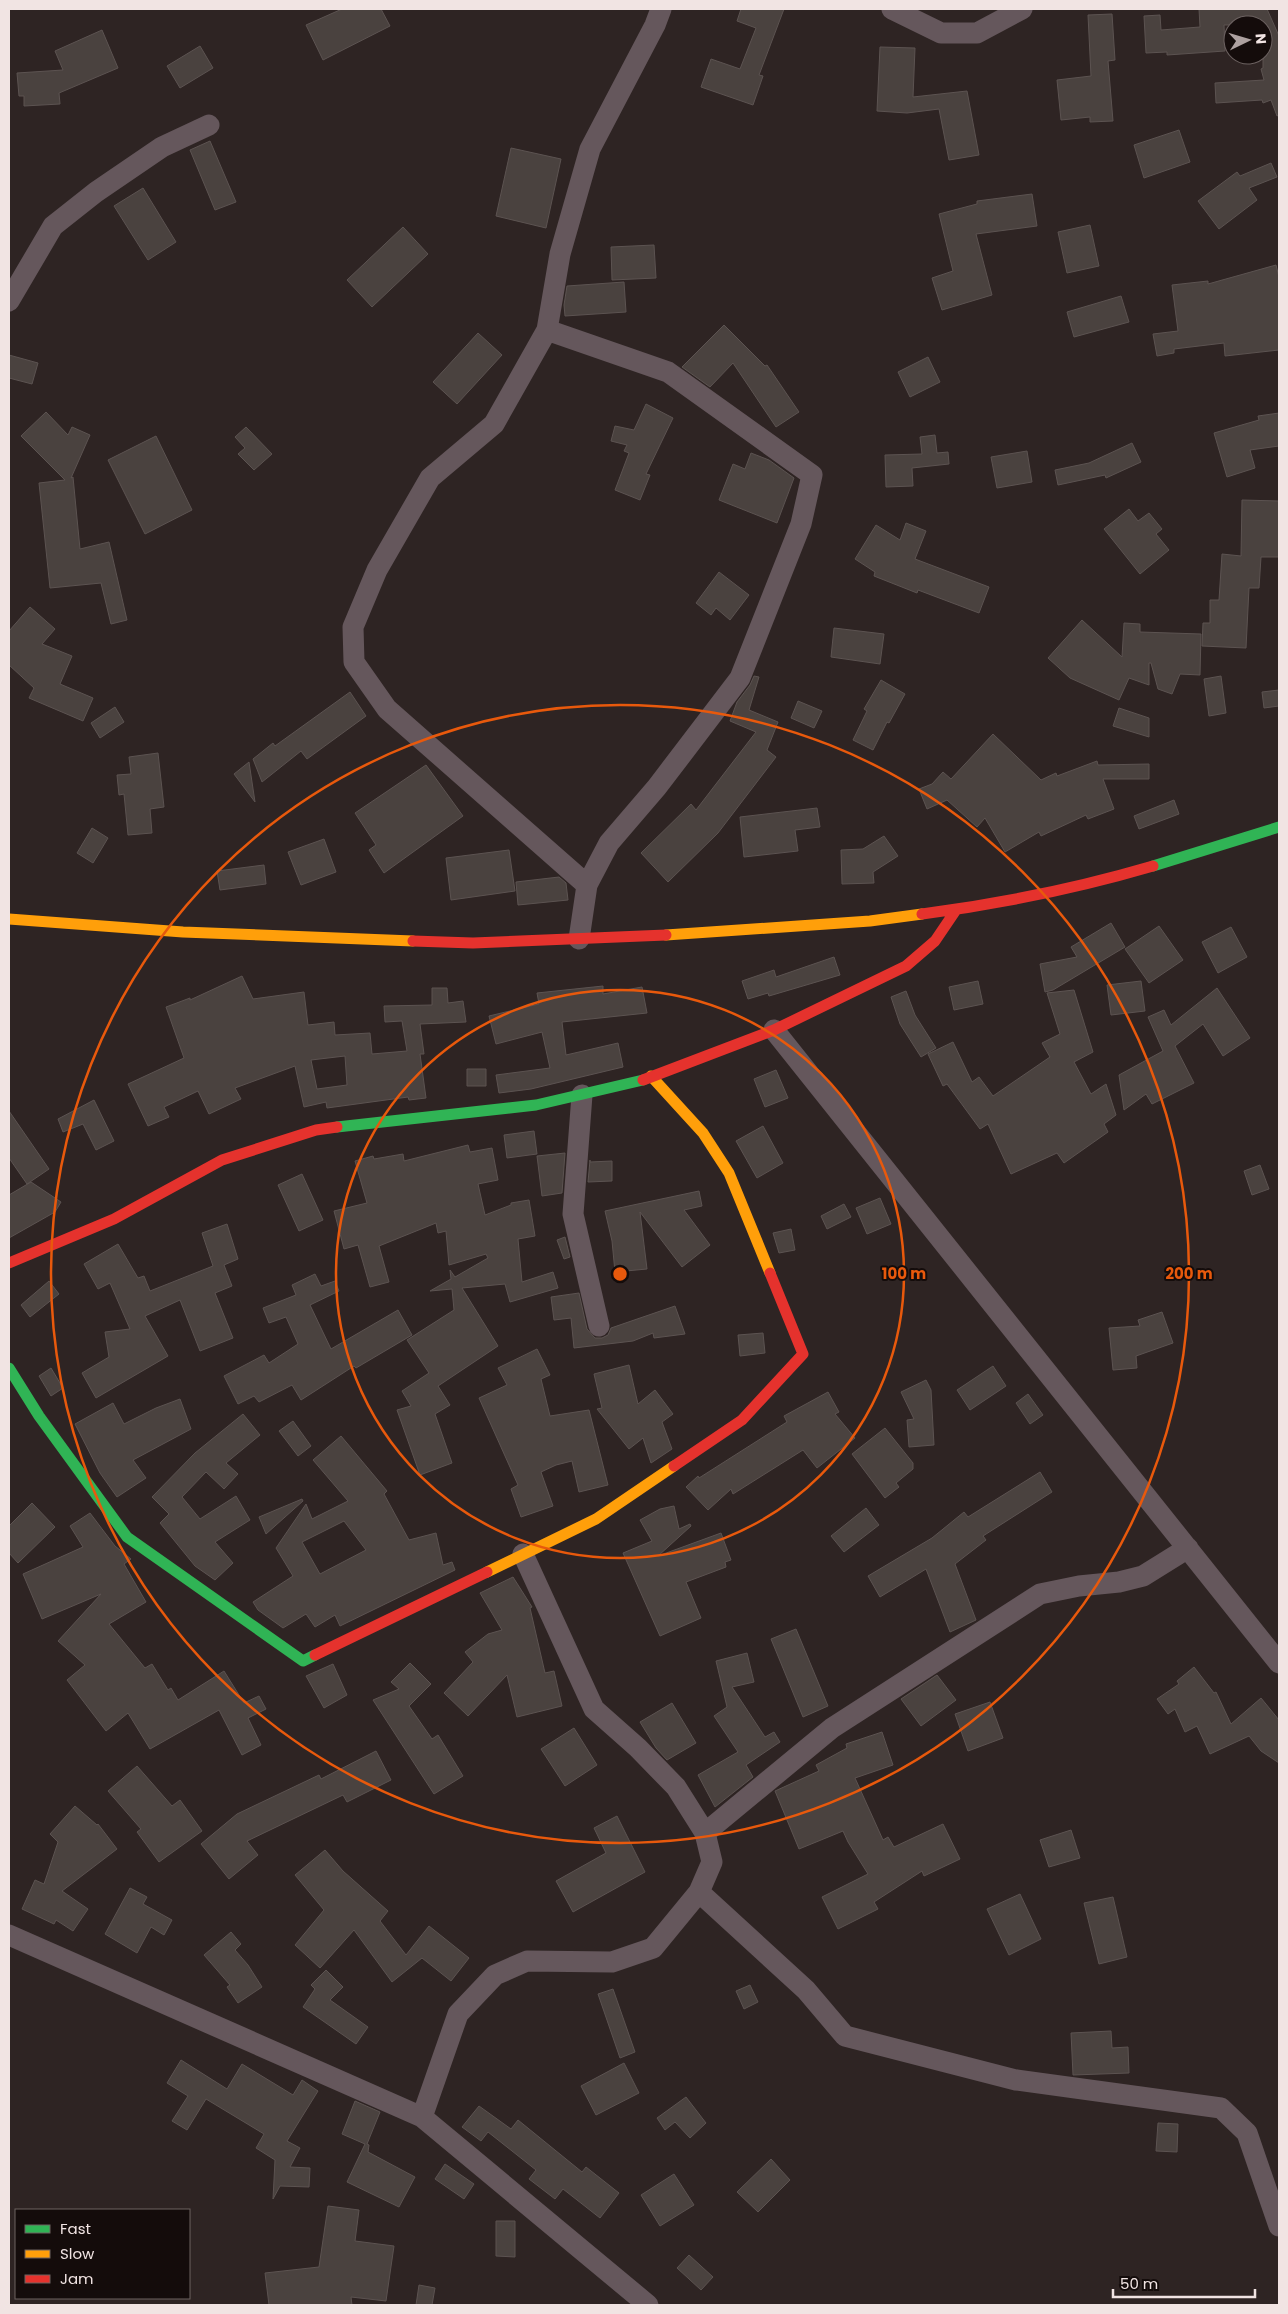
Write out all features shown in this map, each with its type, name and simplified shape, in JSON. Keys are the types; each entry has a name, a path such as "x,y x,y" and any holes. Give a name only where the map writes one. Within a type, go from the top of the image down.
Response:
{"street":[{"path":"892,9 941,33 977,33 1022,9"},
{"path":"587,884 387,709 354,662 353,627 377,570 430,478 494,424 547,330 560,254 590,149 658,10"},
{"path":"9,301 53,226 96,192 162,147 209,125"},
{"path":"547,330 668,372 812,475 801,524 740,678 656,787 609,843 587,884 579,939"},
{"path":"9,919 183,932 444,942 655,936 870,920 956,910 1135,871 1279,828"},
{"path":"9,1263 114,1219 222,1160 316,1130 415,1116 536,1105 638,1082 774,1030 906,966 935,941 956,910"},
{"path":"774,1030 1279,1663"},
{"path":"9,1368 39,1416 127,1537 303,1661 596,1519 742,1420 803,1354 728,1173 703,1133 651,1076"},
{"path":"582,1095 573,1214 599,1326"},
{"path":"705,1833 832,1728 1040,1594 1079,1586 1119,1582 1143,1576 1188,1548"},
{"path":"422,2117 458,2014 495,1975 527,1961 612,1962 653,1948 699,1892 712,1862 705,1833 676,1787 638,1748 594,1709 524,1554"},
{"path":"699,1892 806,1990 845,2036 1016,2080 1221,2108 1247,2133 1279,2226"},
{"path":"9,1935 422,2117 648,2305"}],"building":[{"path":"342,9 381,9 390,26 323,60 306,25"},
{"path":"741,9 784,9 759,75 763,76 753,105 701,87 711,59 740,69 756,28 737,21"},
{"path":"1199,9 1267,9 1270,15 1223,15 1223,51 1167,55 1167,52 1146,53 1144,16 1160,15 1161,30 1200,27"},
{"path":"1112,14 1115,60 1108,61 1113,121 1090,122 1090,117 1061,120 1057,80 1091,76 1088,15"},
{"path":"1273,22 1279,36 1279,115 1277,116 1271,100 1263,103 1262,100 1216,103 1215,83 1264,80 1261,69 1263,65 1273,65"},
{"path":"102,30 118,68 59,93 60,104 24,106 24,96 19,96 17,73 63,70 55,51"},
{"path":"200,46 213,68 180,88 167,66"},
{"path":"880,47 915,48 913,97 967,91 979,155 949,160 939,109 907,113 877,111"},
{"path":"1179,130 1190,162 1144,178 1134,145"},
{"path":"210,141 236,202 215,210 190,150"},
{"path":"511,148 561,159 546,228 496,216"},
{"path":"1271,163 1277,177 1249,188 1257,200 1219,229 1198,201 1237,172 1240,176"},
{"path":"143,188 176,242 148,260 114,206"},
{"path":"1032,194 1037,226 976,234 992,295 942,310 932,278 953,271 939,214 977,204 977,201"},
{"path":"1090,225 1099,266 1067,273 1058,232"},
{"path":"403,227 428,254 372,307 347,280"},
{"path":"654,245 656,278 612,280 611,247"},
{"path":"1276,265 1279,277 1279,350 1225,356 1224,343 1174,349 1174,353 1157,356 1153,334 1178,331 1172,285 1208,281 1208,284"},
{"path":"624,282 626,312 565,316 564,305 567,286"},
{"path":"1121,296 1129,322 1074,337 1067,312"},
{"path":"724,325 765,366 767,365 799,412 776,427 733,363 710,387 682,367"},
{"path":"478,333 502,355 457,404 433,382"},
{"path":"9,355 38,363 32,384 9,378"},
{"path":"928,357 940,382 910,397 898,372"},
{"path":"646,404 673,418 646,474 650,475 640,500 615,490 629,453 624,451 627,445 611,441 615,426 634,430"},
{"path":"46,412 68,435 72,427 90,435 71,478 73,477 80,549 109,542 127,620 111,624 101,583 50,588 39,483 65,480 21,436"},
{"path":"1279,413 1279,446 1250,450 1255,468 1227,477 1214,433 1259,420 1258,416"},
{"path":"246,427 272,454 254,470 238,454 245,448 235,437"},
{"path":"935,435 937,453 948,452 949,464 912,468 913,486 886,487 885,455 922,454 920,437"},
{"path":"156,436 192,510 145,534 108,460"},
{"path":"1132,443 1141,462 1106,478 1105,475 1058,485 1055,470 1089,463"},
{"path":"1027,451 1032,482 997,488 991,457"},
{"path":"751,453 769,460 794,478 777,523 719,500 733,464 745,469"},
{"path":"1242,500 1279,501 1279,557 1261,557 1259,588 1249,588 1246,648 1202,646 1203,623 1210,623 1210,600 1219,600 1222,554 1241,556"},
{"path":"1129,509 1138,521 1149,513 1162,529 1156,534 1169,550 1140,574 1104,529"},
{"path":"906,523 926,531 915,559 989,587 979,613 918,590 917,593 874,576 875,572 855,559 876,525 900,540"},
{"path":"719,572 749,595 730,620 716,608 711,615 696,603"},
{"path":"30,607 55,629 42,644 72,656 60,684 93,698 83,721 29,698 34,688 9,665 9,631"},
{"path":"1082,620 1122,657 1124,623 1140,624 1140,632 1201,634 1200,675 1180,674 1172,694 1158,689 1151,663 1149,663 1149,685 1129,678 1119,700 1070,678 1048,658"},
{"path":"834,628 884,634 880,664 831,657"},
{"path":"754,676 759,677 749,710 778,722 767,750 776,757 718,833 668,882 641,853 691,804 696,810 756,732 730,721 737,702 750,685"},
{"path":"1221,676 1226,713 1209,716 1204,679"},
{"path":"881,680 905,694 889,723 887,722 873,750 853,740 867,711 864,709"},
{"path":"1279,690 1279,706 1264,708 1262,692"},
{"path":"350,692 366,716 307,759 301,751 262,782 253,759 273,743 275,746"},
{"path":"798,701 822,711 814,728 791,718"},
{"path":"115,707 124,722 100,738 91,723"},
{"path":"1119,708 1149,718 1149,737 1113,726"},
{"path":"993,734 1041,780 1056,773 1057,776 1097,761 1098,765 1149,764 1149,779 1103,779 1114,809 1088,819 1086,815 1041,836 1039,832 1005,852 985,818 977,827 947,800 927,809 919,789 932,784 943,772 951,779"},
{"path":"158,753 164,807 150,809 152,833 128,835 124,794 119,795 117,775 131,774 129,757"},
{"path":"249,762 255,802 234,774"},
{"path":"426,765 463,816 384,873 369,850 376,845 355,813"},
{"path":"1174,800 1179,814 1139,829 1134,816"},
{"path":"817,808 820,827 795,830 798,851 744,857 740,817"},
{"path":"92,828 108,838 93,863 77,853"},
{"path":"884,836 898,856 873,872 874,883 842,884 841,850 863,849"},
{"path":"324,839 336,872 301,885 288,852"},
{"path":"509,850 515,891 451,900 446,858"},
{"path":"264,865 266,884 220,890 217,871"},
{"path":"559,877 566,883 568,900 518,905 516,882"},
{"path":"1111,923 1125,947 1053,990 1045,992 1040,964 1077,957 1071,947"},
{"path":"1159,926 1183,960 1149,983 1125,949"},
{"path":"1231,927 1247,957 1218,973 1202,942"},
{"path":"834,957 840,975 769,996 768,993 748,999 742,981 774,970 776,977"},
{"path":"242,976 253,999 304,992 308,1025 334,1022 335,1035 370,1033 372,1054 407,1051 402,1021 385,1022 384,1006 432,1005 432,988 447,988 448,1003 463,1001 466,1022 420,1024 424,1054 420,1054 426,1098 409,1100 408,1097 327,1108 326,1102 304,1107 295,1066 235,1088 241,1099 209,1114 198,1091 164,1107 169,1117 148,1126 128,1084 184,1058 166,1007 190,998 190,1000","holes":["345,1056 347,1085 317,1089 311,1060"]},
{"path":"978,981 983,1004 954,1010 949,987"},
{"path":"1141,981 1145,1011 1111,1015 1107,985"},
{"path":"603,986 603,994 642,987 647,1013 562,1022 566,1055 618,1043 623,1067 531,1089 499,1093 496,1075 550,1068 542,1032 496,1044 489,1016 539,1004 537,993"},
{"path":"1217,988 1250,1038 1223,1056 1203,1024 1175,1046 1194,1083 1152,1104 1146,1094 1124,1110 1119,1075 1163,1051 1148,1017 1164,1010 1171,1025"},
{"path":"1074,990 1093,1052 1074,1062 1091,1094 1106,1084 1116,1115 1104,1124 1108,1132 1064,1163 1057,1153 1011,1174 988,1124 980,1129 947,1084 943,1086 928,1054 953,1042 972,1082 979,1077 993,1096 1050,1057 1042,1043 1060,1034 1047,993"},
{"path":"906,991 915,1015 936,1048 921,1057 900,1024 891,997"},
{"path":"467,1069 486,1069 486,1086 467,1086"},
{"path":"776,1070 788,1098 765,1107 754,1079"},
{"path":"94,1100 114,1141 96,1150 83,1124 63,1132 58,1119"},
{"path":"9,1111 49,1169 27,1184 9,1158"},
{"path":"763,1126 783,1163 757,1178 736,1141"},
{"path":"534,1131 537,1154 507,1158 504,1135"},
{"path":"468,1145 470,1152 492,1148 498,1180 478,1184 485,1215 511,1205 511,1203 529,1200 535,1236 518,1239 522,1282 553,1272 558,1288 510,1302 505,1284 462,1288 498,1346 438,1386 450,1405 435,1414 452,1463 420,1475 397,1410 411,1406 402,1391 429,1373 407,1340 454,1310 452,1289 430,1291 451,1279 450,1270 455,1277 488,1258 486,1254 449,1265 446,1231 438,1233 436,1223 379,1246 389,1282 370,1287 358,1245 344,1249 334,1211 367,1203 355,1161 373,1156 374,1159 403,1154 404,1161"},
{"path":"565,1153 562,1193 542,1196 537,1156"},
{"path":"590,1160 590,1162 612,1161 612,1181 588,1182"},
{"path":"1260,1165 1269,1189 1252,1195 1244,1171"},
{"path":"302,1174 323,1220 299,1231 278,1185"},
{"path":"31,1182 61,1202 55,1212 9,1238 9,1195"},
{"path":"699,1191 702,1206 684,1210 710,1245 682,1267 640,1212 647,1269 615,1272 612,1241 605,1211"},
{"path":"880,1198 891,1224 867,1234 856,1208"},
{"path":"844,1204 851,1217 827,1229 821,1216"},
{"path":"227,1224 238,1259 224,1265 232,1286 215,1293 233,1338 200,1351 180,1300 145,1316 168,1356 96,1398 82,1373 109,1357 105,1332 130,1329 110,1283 98,1289 84,1264 118,1244 138,1278 144,1276 150,1291 213,1266 202,1233"},
{"path":"791,1229 795,1250 779,1253 773,1233"},
{"path":"565,1237 570,1257 564,1259 557,1240"},
{"path":"315,1274 321,1286 335,1281 339,1291 310,1305 331,1349 398,1310 412,1335 356,1368 354,1366 301,1400 292,1385 259,1402 254,1396 238,1404 224,1376 264,1355 269,1363 298,1344 286,1317 269,1323 263,1308 296,1295 292,1285"},
{"path":"49,1281 59,1294 30,1317 21,1305"},
{"path":"579,1293 587,1329 595,1338 602,1338 608,1335 611,1328 675,1306 685,1334 654,1338 653,1333 633,1341 574,1348 571,1318 554,1320 551,1297"},
{"path":"1162,1312 1173,1343 1136,1356 1137,1368 1113,1370 1109,1328 1140,1326 1138,1320"},
{"path":"763,1333 765,1353 740,1356 738,1335"},
{"path":"537,1349 550,1375 541,1379 550,1416 589,1410 608,1485 579,1492 572,1461 556,1465 541,1472 553,1506 521,1517 511,1489 518,1485 479,1398 507,1385 498,1368"},
{"path":"629,1365 638,1404 655,1390 673,1414 662,1422 672,1449 651,1463 643,1438 629,1449 597,1409 602,1408 594,1374"},
{"path":"993,1366 1006,1386 970,1410 957,1390"},
{"path":"51,1368 63,1388 51,1396 39,1376"},
{"path":"926,1380 931,1390 934,1445 909,1447 907,1420 914,1419 901,1392"},
{"path":"828,1392 839,1412 835,1414 855,1438 817,1468 803,1450 733,1494 731,1489 708,1510 686,1487 698,1476 699,1478 787,1422 784,1416"},
{"path":"1028,1394 1043,1415 1030,1424 1016,1403"},
{"path":"180,1399 191,1429 133,1460 146,1478 117,1497 100,1473 75,1424 113,1403 124,1424 156,1408"},
{"path":"243,1414 260,1435 226,1463 238,1474 224,1489 206,1472 182,1497 200,1519 236,1496 250,1520 215,1542 233,1563 215,1580 195,1566 160,1523 169,1514 152,1497 195,1453"},
{"path":"293,1421 311,1446 298,1456 279,1431"},
{"path":"885,1428 913,1463 913,1469 896,1483 899,1487 885,1498 852,1454"},
{"path":"341,1436 387,1491 384,1494 409,1540 436,1533 443,1565 452,1562 455,1570 340,1626 335,1615 315,1627 306,1614 283,1628 258,1610 253,1602 293,1576 276,1548 306,1504 312,1519 348,1501 313,1460","holes":["344,1521 366,1550 320,1574 302,1542"]},
{"path":"1040,1472 1052,1492 983,1536 986,1540 955,1564 976,1620 950,1632 926,1569 880,1597 868,1576 932,1538 964,1512 968,1517"},
{"path":"302,1499 303,1501 266,1534 259,1517"},
{"path":"32,1503 55,1527 18,1563 9,1553 9,1526"},
{"path":"674,1506 679,1529 690,1524 691,1526 658,1556 721,1533 731,1560 725,1562 726,1567 686,1582 701,1618 660,1636 623,1553 652,1541 640,1520 660,1509"},
{"path":"866,1508 879,1525 844,1552 831,1536"},
{"path":"90,1513 115,1546 131,1559 124,1564 146,1602 109,1624 145,1668 152,1664 168,1690 171,1688 178,1700 224,1671 244,1703 259,1696 266,1709 248,1718 261,1745 242,1755 219,1710 150,1749 128,1713 106,1731 67,1680 85,1665 58,1641 101,1594 42,1619 23,1574 83,1547 70,1526"},
{"path":"513,1577 532,1607 530,1608 545,1673 554,1671 562,1706 517,1717 507,1675 468,1716 444,1693 473,1662 465,1652 488,1634 502,1630 480,1593"},
{"path":"796,1629 828,1706 803,1717 771,1639"},
{"path":"747,1653 754,1682 732,1687 765,1737 774,1732 780,1742 746,1765 753,1777 715,1807 698,1775 738,1752 714,1716 727,1707 716,1661"},
{"path":"410,1663 431,1684 409,1706 432,1739 438,1735 463,1776 434,1794 373,1700 399,1689 391,1682"},
{"path":"333,1664 347,1695 324,1708 306,1676"},
{"path":"1194,1667 1214,1693 1216,1692 1231,1724 1261,1698 1279,1720 1279,1763 1261,1751 1249,1736 1210,1754 1197,1726 1185,1732 1175,1709 1168,1714 1157,1699 1179,1684 1177,1681"},
{"path":"937,1675 956,1700 921,1726 901,1699"},
{"path":"990,1702 1003,1738 968,1751 955,1714"},
{"path":"672,1703 696,1743 667,1760 656,1748 640,1722"},
{"path":"574,1728 597,1765 565,1786 541,1749"},
{"path":"882,1732 893,1765 855,1778 883,1840 888,1837 894,1847 943,1824 960,1859 924,1876 922,1871 874,1902 878,1909 838,1929 822,1897 868,1874 843,1831 799,1849 775,1791 819,1771 816,1765 847,1748 846,1744"},
{"path":"376,1751 391,1780 347,1802 343,1795 247,1841 258,1855 229,1879 201,1844 237,1814 319,1775 321,1779"},
{"path":"137,1766 172,1806 180,1800 202,1831 159,1862 137,1832 141,1829 108,1791"},
{"path":"75,1806 98,1824 117,1849 62,1891 88,1909 73,1931 56,1920 54,1924 22,1909 35,1880 44,1884 58,1842 50,1834"},
{"path":"617,1816 645,1872 573,1912 556,1881 606,1853 594,1828"},
{"path":"1071,1830 1080,1858 1049,1867 1040,1840"},
{"path":"325,1850 343,1871 388,1911 380,1921 406,1955 429,1926 469,1958 451,1981 422,1958 392,1982 354,1930 320,1968 295,1945 324,1910 295,1875"},
{"path":"130,1888 147,1897 143,1904 172,1920 164,1935 151,1927 137,1953 105,1934"},
{"path":"1020,1894 1041,1939 1009,1955 987,1909"},
{"path":"1113,1897 1127,1957 1099,1964 1084,1903"},
{"path":"231,1932 241,1944 235,1950 248,1965 262,1987 238,2003 227,1987 230,1985 204,1955"},
{"path":"326,1970 343,1987 330,2000 368,2027 356,2044 303,2007 315,1989 311,1985"},
{"path":"750,1985 758,2002 744,2009 736,1991"},
{"path":"613,1989 635,2052 620,2058 598,1994"},
{"path":"1111,2031 1112,2048 1128,2047 1129,2073 1073,2075 1071,2033"},
{"path":"181,2060 227,2089 242,2064 293,2095 302,2080 318,2091 287,2141 300,2148 290,2167 310,2168 309,2187 280,2186 273,2199 275,2160 256,2148 264,2134 206,2099 187,2130 172,2121 188,2096 167,2083"},
{"path":"624,2063 639,2093 596,2115 581,2086"},
{"path":"686,2097 706,2123 690,2138 675,2122 665,2130 657,2118"},
{"path":"355,2101 380,2112 367,2144 369,2145 368,2152 415,2177 399,2207 347,2182 365,2144 342,2134"},
{"path":"479,2106 511,2129 518,2120 582,2172 586,2167 619,2193 600,2218 563,2189 555,2199 529,2179 536,2170 488,2132 481,2141 462,2127"},
{"path":"1158,2123 1178,2124 1177,2152 1156,2151"},
{"path":"771,2159 790,2180 758,2212 737,2192"},
{"path":"445,2164 474,2184 464,2199 435,2179"},
{"path":"674,2174 694,2205 660,2226 641,2195"},
{"path":"328,2206 359,2210 355,2241 394,2246 386,2301 351,2297 352,2305 269,2305 265,2273 319,2267"},
{"path":"496,2221 515,2221 515,2257 496,2256"},
{"path":"689,2255 713,2277 701,2290 677,2268"},
{"path":"419,2285 435,2288 432,2305 416,2305"}],"traffic: fast":[{"path":"1153,866 1279,827"},
{"path":"337,1127 536,1105 643,1080"},
{"path":"9,1368 39,1416 127,1537 303,1661 315,1655"}],"traffic: slow":[{"path":"666,935 870,921 922,914"},
{"path":"9,919 183,932 413,941"},
{"path":"651,1076 703,1133 729,1173 770,1273"},
{"path":"487,1572 596,1519 674,1466"}],"traffic: jam":[{"path":"922,914 1038,894 1153,866"},
{"path":"643,1080 774,1030 906,966 935,941 956,910"},
{"path":"413,941 473,943 666,935"},
{"path":"9,1263 114,1219 222,1160 316,1130 337,1127"},
{"path":"674,1466 742,1420 803,1354 770,1273"},
{"path":"315,1655 487,1572"}]}
